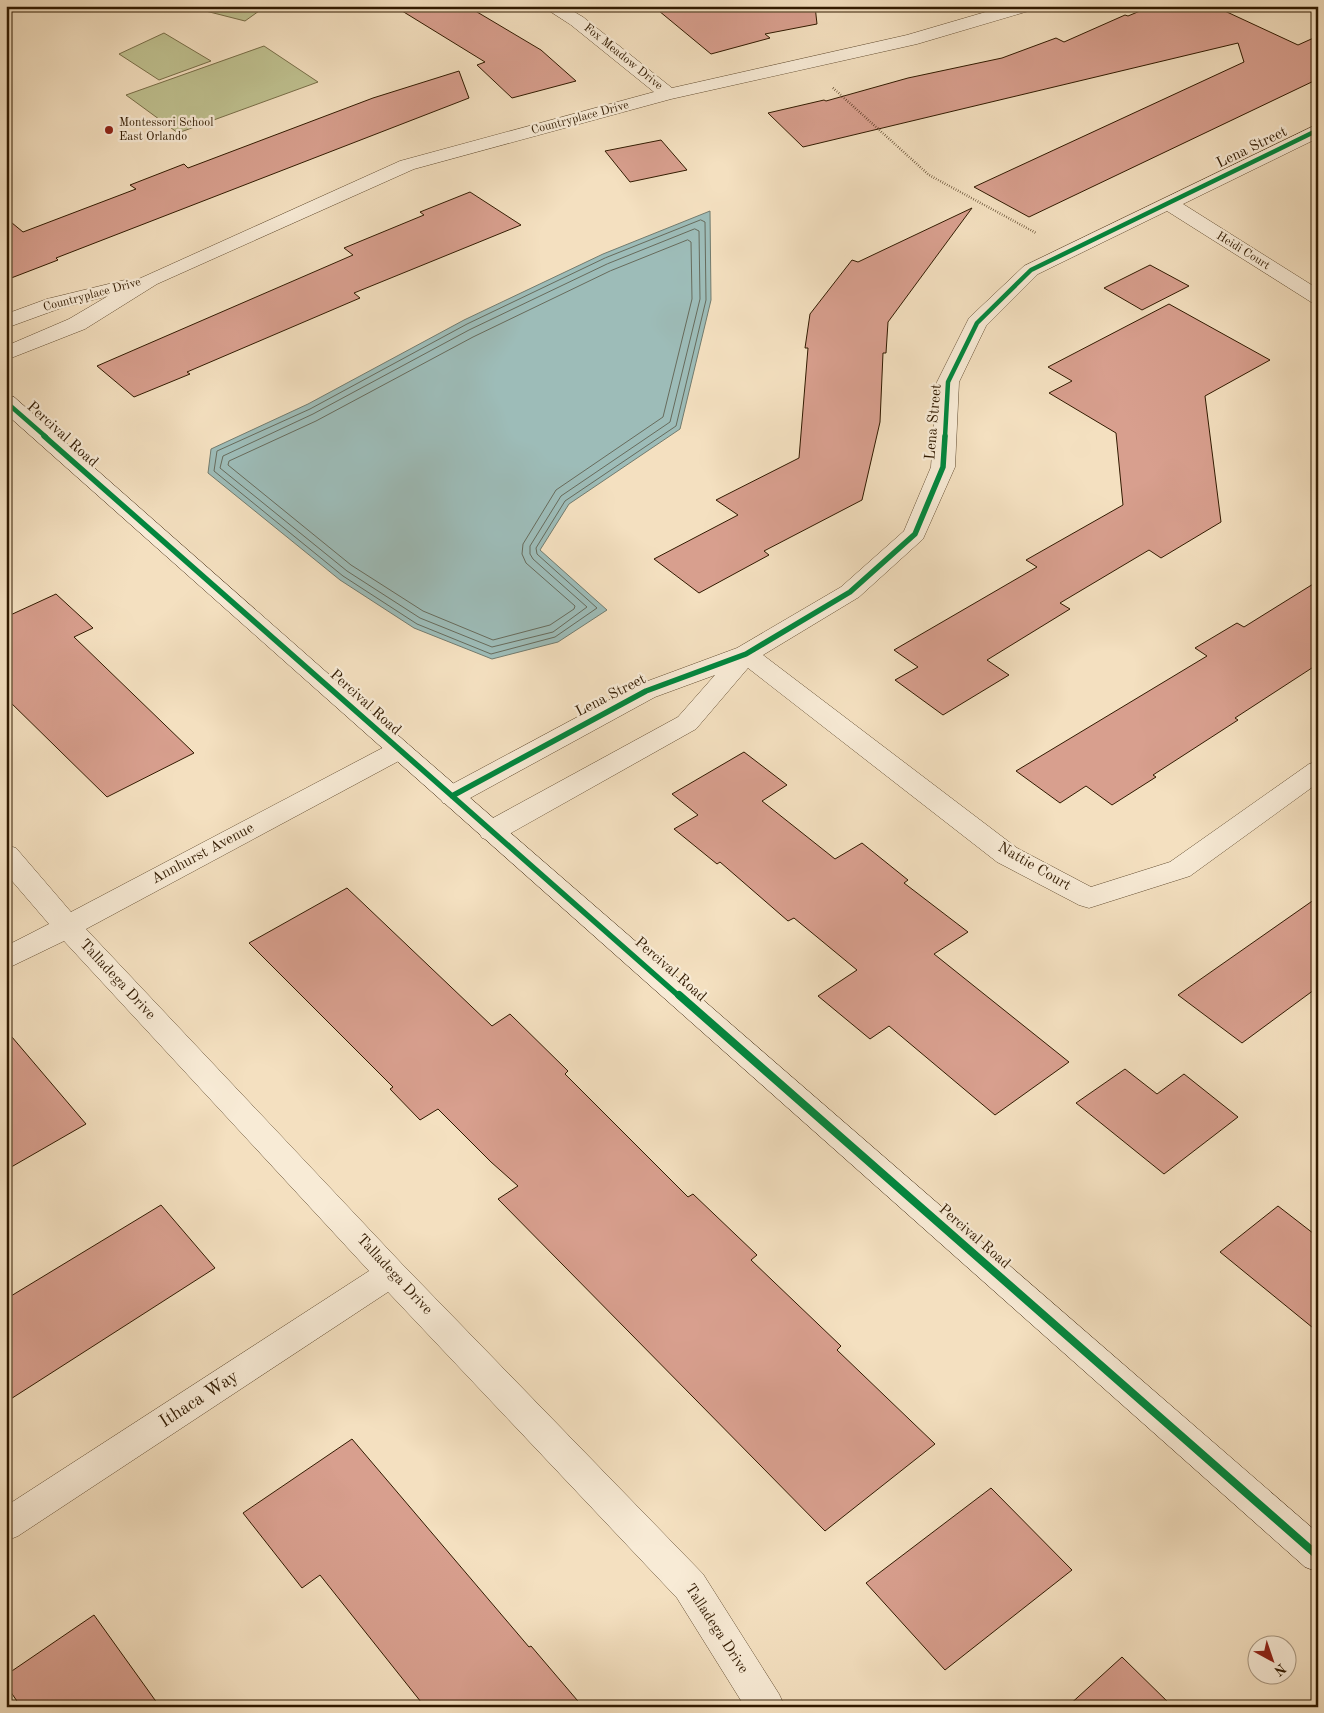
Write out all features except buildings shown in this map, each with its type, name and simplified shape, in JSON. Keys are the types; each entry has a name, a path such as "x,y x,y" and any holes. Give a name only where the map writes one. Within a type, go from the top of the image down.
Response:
{"street":[{"name":"Fox Meadow Drive","path":"551,6 576,21 668,94"},
{"name":"Countryplace Drive","path":"6,354 77,324 150,280 407,165 668,94 911,40 1026,6"},
{"name":"Lena Street","path":"452,796 646,691 746,654 850,592 915,534 943,467 948,382 977,323 1031,270 1318,130"},
{"name":"Heidi Court","path":"1168,203 1318,298"},
{"name":"Countryplace Drive","path":"6,322 54,303 150,280"},
{"name":"Percival Road","path":"6,402 399,750 1318,1556"},
{"name":"Lena Street","path":"492,831 687,723 746,654"},
{"name":"Nattie Court","path":"746,654 1007,854 1089,898 1180,869 1318,770"},
{"name":"Annhurst Avenue","path":"6,959 399,750"},
{"name":"Talladega Drive","path":"6,855 67,926 391,1273 690,1586 766,1707"},
{"name":"Ithaca Way","path":"6,1524 391,1273"}],"path":[{"path":"805,63 928,175 1069,252"}],"green space":[{"path":"186,6 266,6 245,21"},
{"path":"164,33 211,61 159,80 119,54"},
{"path":"264,46 318,82 178,133 126,95"}],"water":[{"path":"710,211 711,300 680,429 569,504 540,550 607,610 558,642 492,659 414,628 340,580 208,473 211,449 308,404 464,320 603,254"}],"cycle path":[{"path":"452,796 646,691 746,654 850,592 915,534 943,467 948,382 977,323 1031,270 1318,130"},
{"path":"6,402 399,750 1318,1556"}],"place":[{"name":"Montessori School East Orlando","path":"109,130"}]}
